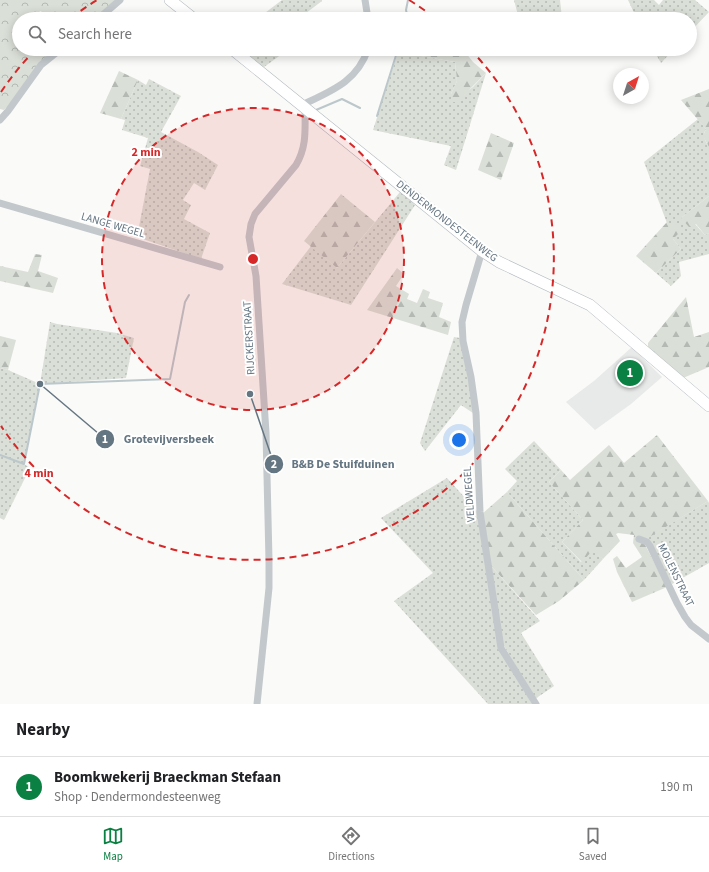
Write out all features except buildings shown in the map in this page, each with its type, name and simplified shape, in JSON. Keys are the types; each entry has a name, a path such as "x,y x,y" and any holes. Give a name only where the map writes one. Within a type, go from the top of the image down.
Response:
{"main road":[{"path":"170,0 185,12"},
{"name":"DENDERMONDESTEENWEG","path":"241,56 482,251 499,262 590,305 709,406"}],"street":[{"path":"106,12 120,0"},
{"path":"365,0 367,12"},
{"path":"0,120 41,65 52,56"},
{"path":"304,107 344,84 354,74 365,56"},
{"name":"RIJCKERSTRAAT","path":"257,704 269,588 269,560 266,433 256,276 249,237 251,224 255,214 301,157 305,142 304,107"},
{"name":"LANGE WEGEL","path":"0,203 220,267"},
{"name":"VELDWEGEL","path":"482,251 462,322 476,413 480,512 501,648 536,704"},
{"name":"MOLENSTRAAT","path":"639,539 647,542 650,546 685,617 691,625 709,639"}],"shaded area":[{"path":"632,347 662,377 631,404 595,430 566,402 594,381"}],"green space":[{"path":"0,0 119,0 104,12 12,12 12,56 51,56 4,110 0,109"},
{"path":"282,0 322,0 307,12 266,12"},
{"path":"514,0 560,0 561,12 517,12"},
{"path":"628,0 654,0 659,5 663,0 695,0 709,12 697,25 697,12 634,12"},
{"path":"249,56 279,56 264,67"},
{"path":"397,56 421,56 455,62 457,81 451,94 451,102 473,87 486,73 456,170 444,165 451,146 373,130"},
{"path":"421,56 468,56 486,73 457,102 451,102 451,94 457,81 455,62"},
{"path":"657,56 668,56 661,63"},
{"path":"119,71 138,80 121,119 100,113"},
{"path":"149,79 181,96 161,132 198,152 218,165 205,190 194,183 183,200 191,205 184,219 210,233 201,259 137,237 150,169 140,166 148,138 122,130 125,120 121,119 138,80 146,85"},
{"path":"709,89 709,147 703,136 706,129 681,100"},
{"path":"698,119 706,129 704,138 709,147 709,196 681,218 695,224 705,235 709,233 709,254 679,262 681,276 671,286 656,273 681,249 673,239 644,162"},
{"path":"491,133 514,143 501,180 478,170"},
{"path":"400,192 415,205 351,305 282,284 311,246 337,268"},
{"path":"341,194 375,222 337,268 304,241"},
{"path":"709,196 709,233 705,235 696,224 689,227 681,218"},
{"path":"667,222 669,227 674,223 681,231 673,239 681,249 656,273 636,256"},
{"path":"35,254 42,255 38,271 58,278 53,293 0,281 0,266 28,272"},
{"path":"397,268 404,274 396,286 409,294 407,299 417,303 423,289 430,292 428,298 443,303 439,317 451,322 448,335 367,310"},
{"path":"686,297 694,337 709,332 709,367 683,378 648,347 648,343"},
{"path":"50,322 117,333 134,338 126,378 40,384"},
{"path":"0,336 16,340 8,370 0,368"},
{"path":"454,337 460,338 469,379 473,413 461,405 425,451 420,443"},
{"path":"0,368 40,384 24,464 30,468 4,520 0,518"},
{"path":"657,435 708,501 643,541 667,587 632,602 617,572 613,559 617,556 626,568 642,557 633,543 634,535 616,534 620,541 603,559 592,551 582,562 562,542 583,520 549,482 561,470 570,480 609,445 624,463"},
{"path":"534,441 561,470 549,482 583,520 562,542 581,562 592,550 603,559 584,580 507,492 517,481 505,469"},
{"path":"447,478 478,512 498,646 532,704 488,704 394,601 433,573 381,518"},
{"path":"507,492 584,580 559,601 536,615 491,566 482,514"},
{"path":"708,501 709,563 672,584 647,538"},
{"path":"491,566 540,621 521,633 554,686 535,699 503,644"}],"waterway":[{"path":"406,12 408,0"},
{"path":"377,116 396,56"},
{"path":"316,110 342,99 360,108"},
{"path":"0,455 24,464 40,384 170,379 185,302 189,295"}],"place":[{"name":"Boomkwekerij Braeckman Stefaan","path":"630,373"},
{"name":"Grotevijversbeek","path":"40,384"},
{"name":"B&B De Stuifduinen","path":"250,394"}]}
